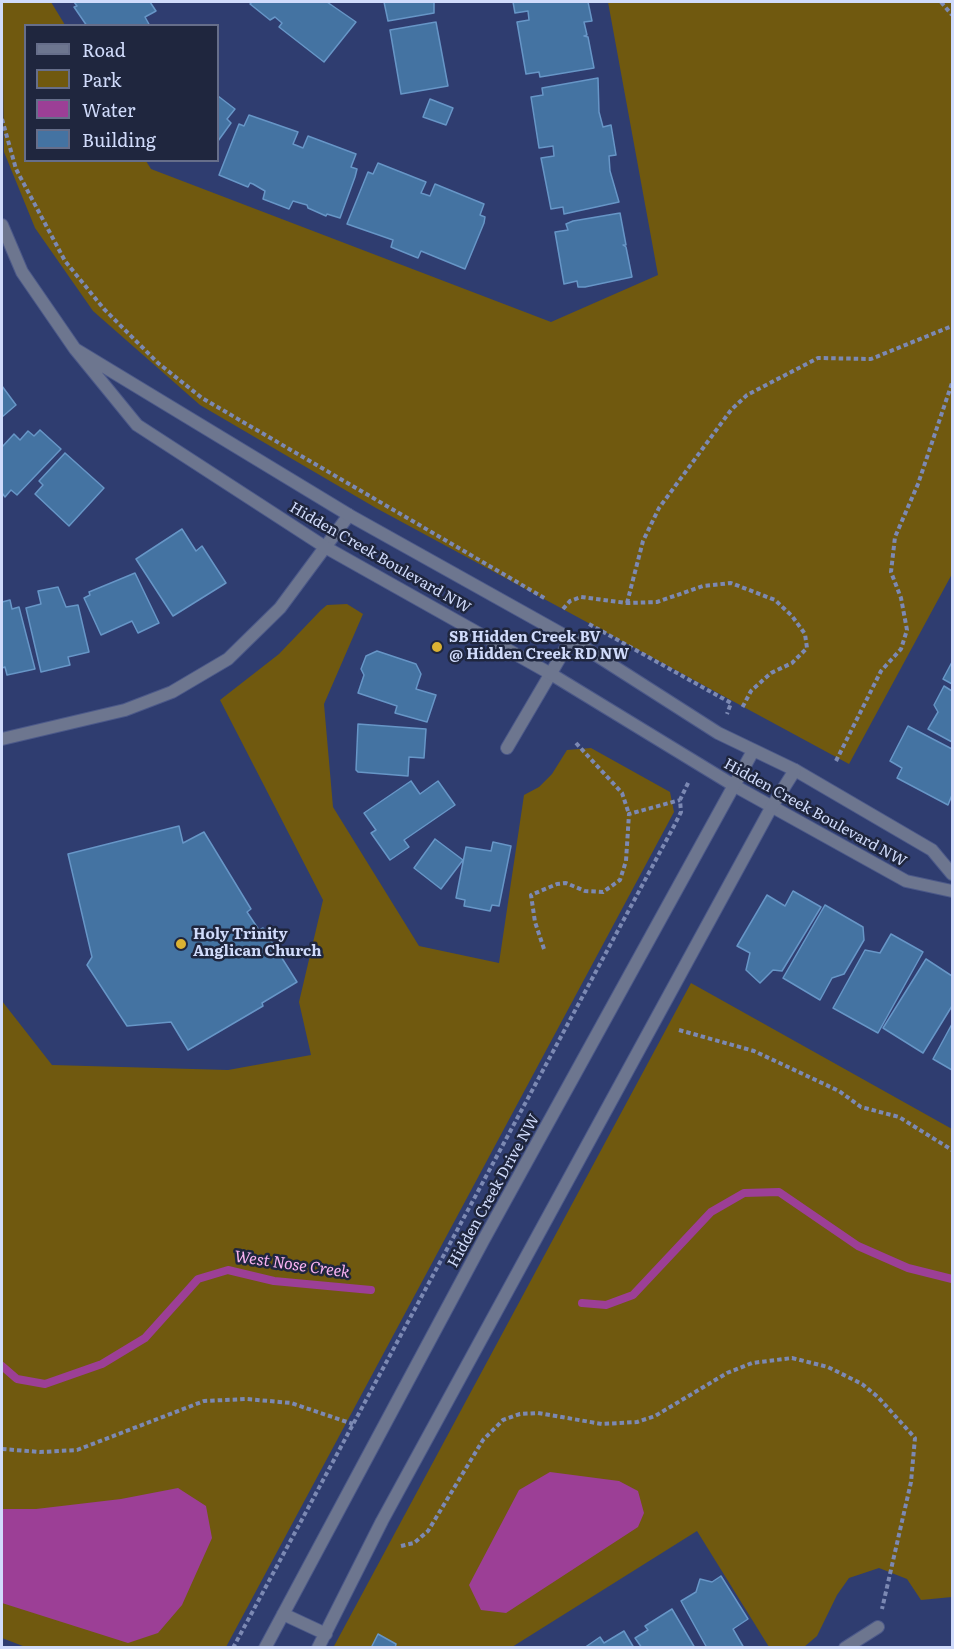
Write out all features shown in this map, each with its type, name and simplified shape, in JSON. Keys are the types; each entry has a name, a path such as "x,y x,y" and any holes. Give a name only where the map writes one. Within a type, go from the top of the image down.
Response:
{"street":[{"name":"Hidden Creek Boulevard NW","path":"2,225 22,272 75,349 137,425 325,547 551,674 771,808 906,881 952,891"},
{"name":"Hidden Creek Boulevard NW","path":"75,349 349,515 571,639 718,733 795,770 932,850 952,874"},
{"path":"2,739 125,711 172,692 228,659 280,608 349,515"},
{"path":"507,748 571,639"},
{"name":"Hidden Creek Drive NW","path":"265,1647 489,1231 753,751"},
{"path":"318,1647 382,1521 771,808 795,770"},
{"path":"283,1614 326,1634"},
{"path":"845,1647 878,1627"}],"path":[{"path":"941,2 952,15"},
{"path":"2,119 16,169 65,261 104,309 158,363 202,398 573,615"},
{"path":"627,603 643,541 659,508 731,410 747,395 818,358 871,359 952,326"},
{"path":"836,761 881,671 901,649 907,630 901,598 891,572 895,537 918,484 952,383"},
{"path":"564,609 570,601 581,597 627,603 657,602 703,586 731,583 776,600 805,634 807,648 800,657 771,673 750,691 742,708"},
{"path":"583,620 731,703"},
{"path":"544,949 535,922 531,895 556,884 566,883 585,891 603,892 620,880 626,861 629,814 622,793 576,743"},
{"path":"233,1647 674,826 681,812 680,800 688,781"},
{"path":"629,814 680,800"},
{"path":"679,1030 754,1051 839,1091 861,1107 899,1117 952,1150"},
{"path":"401,1546 414,1543 428,1531 492,1428 503,1420 520,1414 538,1413 602,1424 637,1422 655,1416 727,1373 752,1363 792,1358 828,1367 862,1384 878,1397 915,1438 911,1482 878,1627"},
{"path":"2,1449 40,1452 77,1450 204,1401 247,1399 291,1403 353,1424"}],"green space":[{"path":"2,2 51,2 64,24 24,24 24,162 147,162 151,169 551,322 658,275 608,2 952,2 952,574 849,764 376,508 200,405 93,311 35,228 4,152"},
{"path":"347,604 363,614 324,704 333,807 419,946 499,963 524,795 539,787 552,774 567,750 591,748 670,792 674,812 226,1647 28,1648 2,1638 2,1001 52,1065 228,1070 311,1055 299,1002 323,900 220,700 279,654 327,605"},
{"path":"691,983 952,1129 952,1597 921,1600 907,1579 879,1568 849,1578 837,1595 817,1636 804,1647 769,1647 697,1531 512,1647 333,1648"}],"water":[{"path":"550,1472 619,1481 638,1491 644,1513 638,1527 506,1613 481,1610 469,1585 519,1490"},
{"path":"178,1488 206,1506 212,1538 182,1605 158,1633 128,1643 2,1603 2,1509 36,1509 121,1499"}],"building":[{"path":"74,2 150,2 156,11 145,17 149,24 86,24 74,7 77,6"},
{"path":"252,2 327,2 356,22 324,62 279,27 282,23 275,17 270,20 250,4"},
{"path":"384,2 434,2 434,13 388,21"},
{"path":"513,2 588,2 592,21 584,22 587,35 584,36 588,37 594,68 540,77 539,72 526,74 517,22 529,20 528,11 515,13"},
{"path":"436,22 448,86 401,94 390,30"},
{"path":"598,78 599,112 603,127 611,125 616,155 609,156 610,171 619,202 564,214 563,207 551,209 541,158 554,156 553,146 539,148 531,97 543,95 542,88"},
{"path":"219,97 235,109 227,119 231,123 219,140"},
{"path":"430,99 453,108 446,125 423,117"},
{"path":"249,115 298,132 293,144 303,148 308,136 356,154 351,167 357,169 355,177 340,218 327,214 326,216 308,208 307,205 293,201 289,209 263,199 265,191 253,184 250,183 248,187 219,175 239,124 244,126"},
{"path":"378,163 426,182 421,193 430,196 435,184 484,204 480,215 485,217 484,223 465,269 421,251 418,258 391,247 393,240 347,224 368,172 373,174"},
{"path":"620,213 626,245 623,245 626,247 632,277 585,287 578,287 577,281 564,284 555,232 568,230 566,224 573,221"},
{"path":"2,386 16,405 2,417"},
{"path":"40,430 61,449 17,495 11,490 5,497 2,493 2,447 14,434 20,440 28,431 34,436"},
{"path":"65,453 104,488 69,526 35,494 43,485 39,481"},
{"path":"182,529 196,551 202,546 226,583 173,616 136,559"},
{"path":"135,573 159,623 138,633 132,621 101,635 84,598 90,595 89,592"},
{"path":"58,587 66,607 78,605 89,652 68,657 70,665 41,672 26,608 41,604 38,591"},
{"path":"10,600 12,609 19,607 35,669 7,675 5,667 2,668 2,602"},
{"path":"377,651 416,664 421,674 416,689 436,695 427,722 395,713 397,706 358,693 364,675 361,669 366,656"},
{"path":"952,662 952,684 943,679"},
{"path":"944,686 952,691 952,742 928,729 938,712 934,705"},
{"path":"358,724 426,729 424,758 409,757 408,776 358,772 356,770"},
{"path":"908,726 952,749 952,795 948,805 897,778 902,768 890,761"},
{"path":"411,781 420,794 438,781 455,805 404,840 409,847 390,860 371,833 376,830 364,813"},
{"name":"Holy Trinity Anglican Church","path":"179,826 183,843 204,832 251,909 247,912 259,930 263,928 297,982 262,1003 263,1006 188,1050 171,1022 127,1026 87,965 92,957 68,854"},
{"path":"435,839 463,860 441,889 414,868"},
{"path":"493,842 511,846 499,906 492,905 490,911 464,906 465,900 456,898 466,847 491,851"},
{"path":"793,891 821,907 782,971 773,970 760,983 746,970 750,953 737,946 767,895 785,906"},
{"path":"825,905 863,927 864,940 844,974 832,978 820,1000 783,978"},
{"path":"891,934 923,952 878,1033 833,1008 865,950 880,953"},
{"path":"926,959 952,976 952,1006 923,1053 883,1028"},
{"path":"952,1024 952,1070 933,1059"},
{"path":"721,1576 748,1619 733,1629 744,1648 707,1648 681,1601 696,1592 700,1579 712,1582"},
{"path":"672,1609 695,1648 642,1648 635,1638 648,1630 645,1626"},
{"path":"624,1631 634,1648 584,1648 600,1637 604,1643"},
{"path":"378,1634 396,1644 395,1648 371,1648"}],"waterway":[{"name":"West Nose Creek","path":"582,1303 606,1305 633,1295 711,1212 744,1193 779,1192 858,1246 908,1268 952,1279"},
{"name":"West Nose Creek","path":"2,1366 17,1379 45,1384 102,1364 145,1338 198,1279 228,1270 274,1281 371,1290"}],"place":[{"name":"SB Hidden Creek BV @ Hidden Creek RD NW","path":"437,647"},
{"name":"Holy Trinity Anglican Church","path":"181,944"}]}
